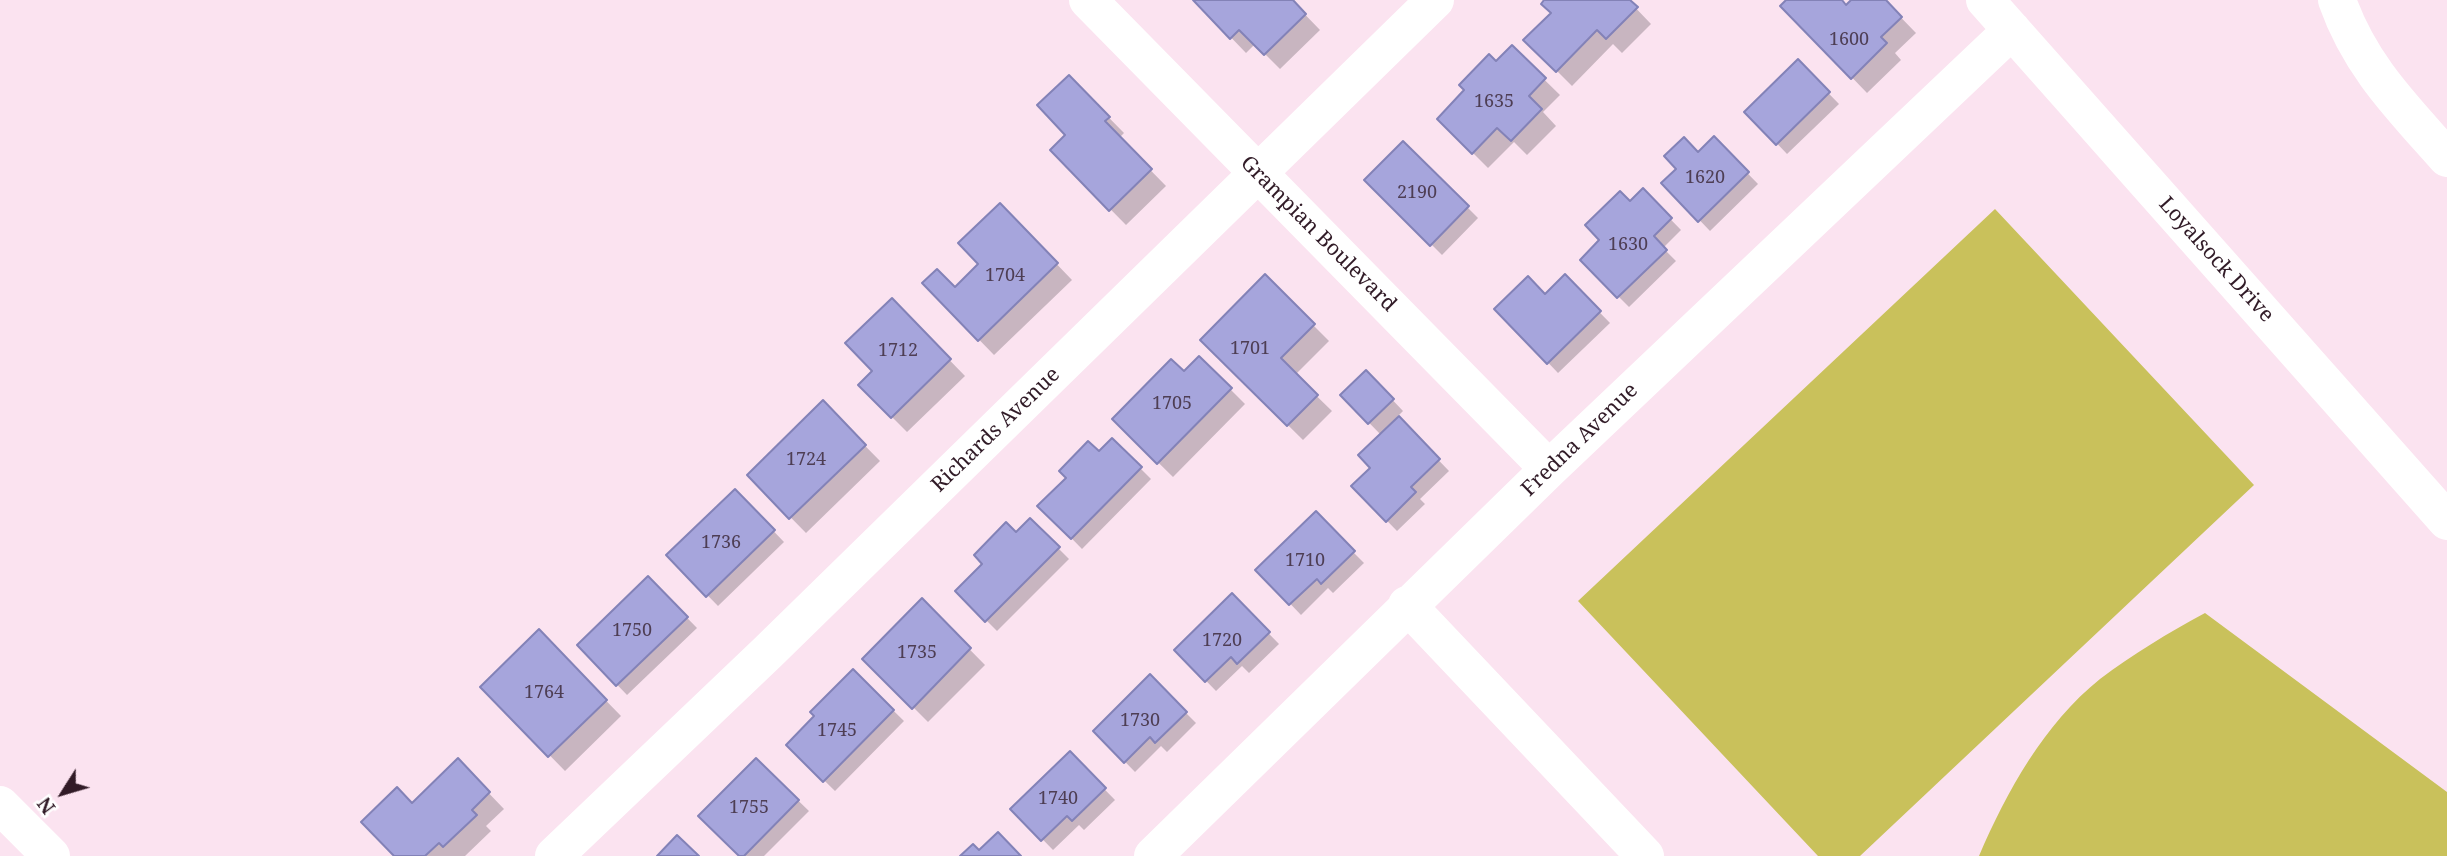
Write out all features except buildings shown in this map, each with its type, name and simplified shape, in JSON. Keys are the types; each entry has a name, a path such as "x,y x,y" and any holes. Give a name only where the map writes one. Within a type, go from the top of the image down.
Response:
{"street":[{"name":"Grampian Boulevard","path":"1088,0 1549,468"},
{"name":"Richards Avenue","path":"554,856 768,652 1435,0"},
{"name":"Loyalsock Drive","path":"1985,0 2447,521"},
{"path":"2337,0 2347,30 2375,76 2447,158"},
{"name":"Fredna Avenue","path":"1153,856 1549,468 2012,30"},
{"path":"1407,606 1646,856"},
{"path":"0,804 51,856"}],"shaded area":[{"path":"1995,209 2254,485 1860,856 1818,856 1578,601"},
{"path":"2205,613 2447,792 2447,856 1979,856 2015,783 2061,716 2112,670"}]}
